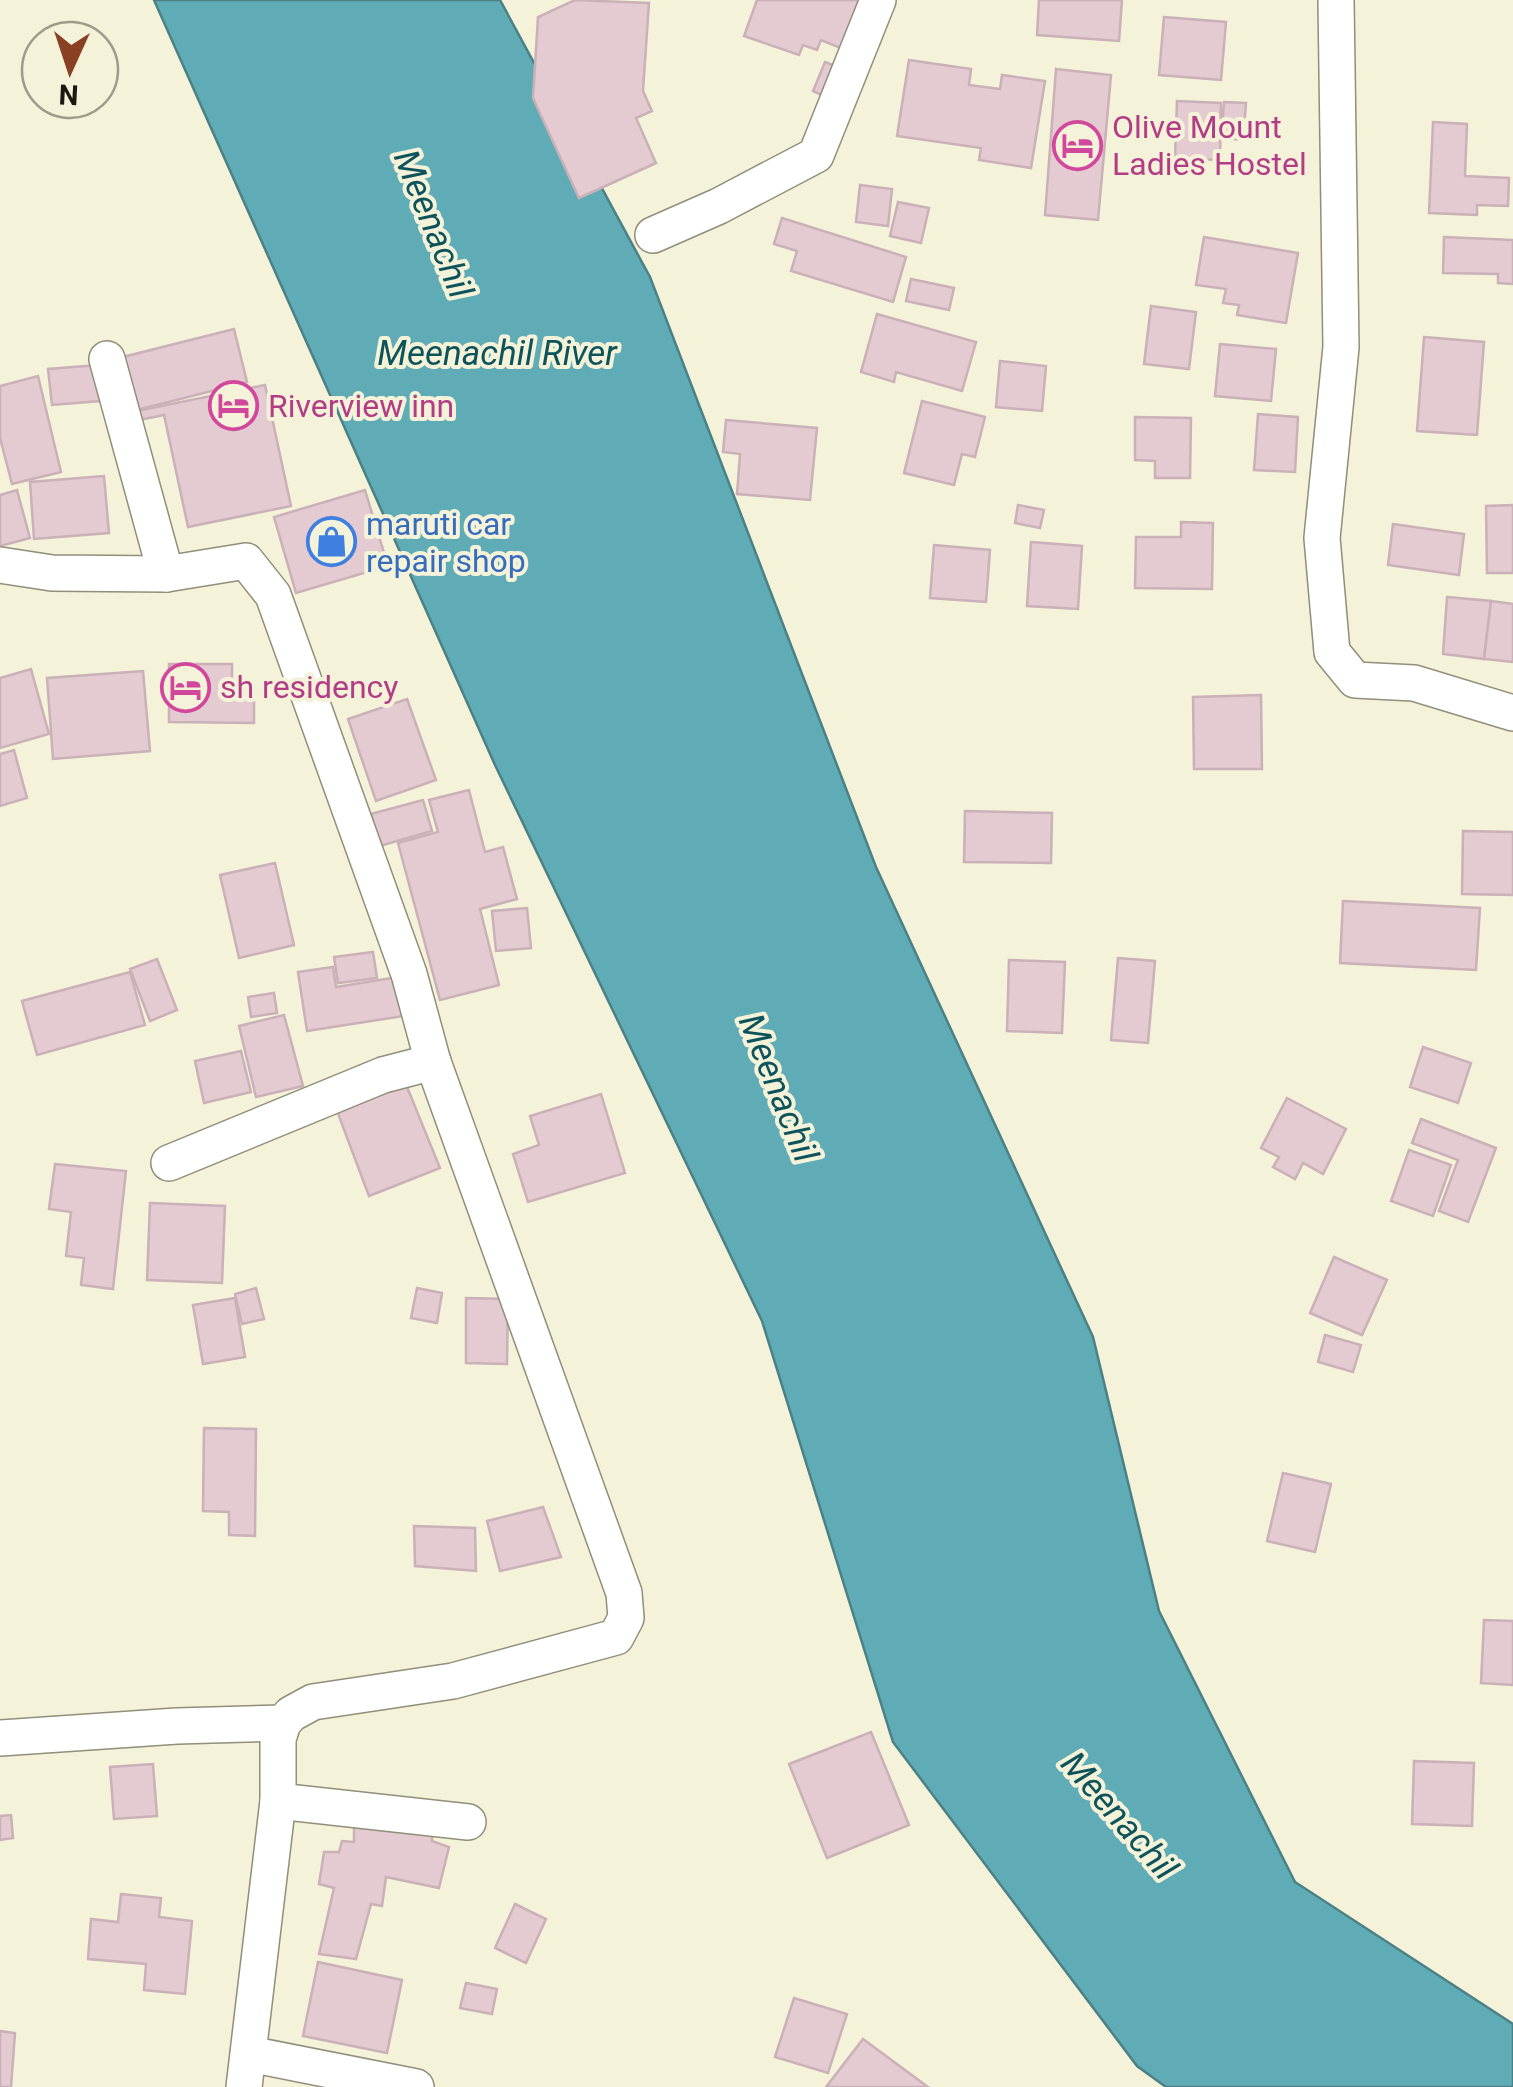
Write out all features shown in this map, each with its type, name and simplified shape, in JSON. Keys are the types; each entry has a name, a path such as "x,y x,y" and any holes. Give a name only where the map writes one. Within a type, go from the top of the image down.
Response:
{"street":[{"path":"653,235 719,206 816,155 878,0"},
{"path":"1336,0 1341,346 1322,538 1332,652 1355,680 1414,683 1513,712"},
{"path":"107,359 166,574"},
{"path":"0,564 52,573 166,574 246,561 273,595 409,974 433,1062 624,1592 626,1618 616,1637 453,1681 313,1702 282,1723 278,1739 278,1800 246,2071 416,2087"},
{"path":"169,1163 383,1076 433,1062"},
{"path":"0,1738 282,1723"},
{"path":"278,1800 468,1822"}],"water":[{"name":"Meenachil River","path":"154,0 500,0 650,277 876,867 1093,1337 1159,1611 1295,1882 1513,2024 1513,2087 1166,2087 1137,2066 893,1742 762,1321 495,765"}],"building":[{"path":"575,0 649,3 643,91 652,111 636,118 656,163 579,198 533,98 538,17"},
{"path":"757,0 864,0 846,50 821,40 817,50 803,45 799,55 744,36"},
{"path":"1039,0 1122,0 1119,41 1037,35"},
{"path":"1164,17 1226,22 1221,80 1159,75"},
{"path":"909,60 971,69 969,85 1000,89 1002,75 1045,81 1031,168 979,160 981,148 897,136"},
{"path":"825,62 848,71 835,101 813,91"},
{"name":"Olive Mount Ladies Hostel","path":"1056,69 1111,75 1098,220 1045,215"},
{"path":"1177,101 1221,103 1220,160 1175,158"},
{"path":"1224,102 1246,103 1243,140 1221,138"},
{"path":"1433,122 1467,124 1465,176 1509,178 1508,206 1477,205 1477,215 1429,213"},
{"path":"860,185 892,189 888,226 856,222"},
{"path":"898,202 929,208 921,243 890,236"},
{"path":"782,218 906,257 893,302 791,271 797,251 774,244"},
{"path":"1204,237 1298,253 1286,323 1237,315 1239,305 1223,303 1226,289 1196,285"},
{"path":"1444,237 1513,240 1513,284 1498,283 1498,274 1443,273"},
{"path":"911,279 954,288 949,310 906,301"},
{"path":"1151,306 1196,312 1189,369 1144,364"},
{"path":"877,314 976,342 962,391 896,372 894,382 861,372"},
{"path":"234,329 247,382 137,410 123,357"},
{"path":"1424,337 1484,342 1477,435 1417,431"},
{"path":"1220,344 1276,349 1271,401 1215,396"},
{"path":"1000,361 1046,366 1042,411 996,407"},
{"path":"98,365 100,401 52,405 48,369"},
{"path":"38,376 61,472 12,484 0,438 0,386"},
{"path":"265,385 291,506 188,527 164,415 134,421 132,412"},
{"path":"922,401 985,417 975,457 962,454 954,485 904,473"},
{"path":"1258,414 1298,417 1295,472 1254,470"},
{"path":"1135,417 1191,418 1190,478 1155,478 1155,461 1135,460"},
{"path":"726,420 817,428 810,500 737,494 740,454 723,452"},
{"path":"104,476 109,533 34,539 30,482"},
{"path":"17,490 30,538 0,546 0,495"},
{"name":"maruti car repair shop","path":"365,490 388,566 296,593 274,517"},
{"path":"1018,505 1044,510 1040,528 1015,523"},
{"path":"1513,505 1513,573 1487,573 1486,506"},
{"path":"1181,522 1213,523 1212,589 1135,588 1136,537 1181,537"},
{"path":"1393,524 1464,534 1459,575 1388,565"},
{"path":"1031,542 1082,546 1078,609 1027,606"},
{"path":"934,545 990,550 986,602 930,598"},
{"path":"1447,597 1491,601 1484,659 1443,654"},
{"path":"1491,601 1513,604 1513,662 1484,659"},
{"path":"169,664 232,664 232,687 254,687 254,723 169,722"},
{"path":"31,669 49,734 0,748 0,678"},
{"path":"143,671 150,751 53,759 47,678"},
{"path":"1261,695 1262,769 1194,769 1193,697"},
{"path":"407,699 436,780 376,801 348,719"},
{"path":"14,750 27,798 0,806 0,754"},
{"path":"469,790 485,852 503,847 517,899 480,909 499,985 440,1000 398,843 438,832 429,800"},
{"path":"423,800 432,831 380,846 371,814"},
{"path":"965,811 1052,813 1051,863 964,862"},
{"path":"1463,831 1513,832 1513,895 1462,894"},
{"path":"275,863 294,945 239,958 220,875"},
{"path":"1343,901 1480,908 1476,970 1340,963"},
{"path":"527,908 531,948 496,951 492,911"},
{"path":"373,952 377,978 338,983 334,957"},
{"path":"1118,958 1155,961 1148,1043 1111,1040"},
{"path":"157,959 177,1010 150,1021 130,969"},
{"path":"1009,960 1065,962 1062,1033 1007,1031"},
{"path":"333,967 336,987 404,976 410,1015 307,1031 298,972"},
{"path":"130,972 145,1025 37,1055 22,1001"},
{"path":"274,993 277,1013 251,1017 248,997"},
{"path":"284,1015 303,1086 256,1097 239,1026"},
{"path":"1423,1047 1471,1063 1458,1103 1410,1087"},
{"path":"241,1051 251,1092 204,1103 195,1061"},
{"path":"403,1077 440,1168 369,1196 334,1103"},
{"path":"601,1094 625,1173 528,1202 513,1154 539,1145 530,1116"},
{"path":"1287,1098 1346,1129 1323,1174 1303,1163 1295,1179 1273,1167 1279,1157 1261,1148"},
{"path":"1421,1119 1496,1148 1468,1222 1439,1211 1458,1160 1412,1143"},
{"path":"1409,1150 1451,1165 1433,1216 1391,1201"},
{"path":"55,1164 126,1171 113,1289 81,1285 84,1258 66,1256 71,1212 49,1209"},
{"path":"150,1203 225,1206 222,1283 147,1280"},
{"path":"1334,1257 1387,1280 1362,1335 1310,1313"},
{"path":"256,1288 264,1319 242,1324 235,1294"},
{"path":"417,1288 442,1293 437,1323 411,1318"},
{"path":"235,1298 245,1357 203,1364 193,1305"},
{"path":"466,1298 508,1299 507,1364 466,1363"},
{"path":"1325,1335 1361,1345 1353,1372 1318,1362"},
{"path":"204,1428 256,1429 255,1536 229,1535 229,1512 203,1511"},
{"path":"1283,1473 1331,1484 1315,1552 1267,1541"},
{"path":"543,1507 561,1557 500,1571 487,1521"},
{"path":"414,1526 475,1528 476,1571 415,1566"},
{"path":"1484,1620 1513,1621 1513,1685 1481,1683"},
{"path":"871,1732 909,1825 827,1858 789,1764"},
{"path":"1414,1761 1474,1763 1472,1826 1412,1824"},
{"path":"153,1764 157,1816 114,1819 110,1767"},
{"path":"11,1815 13,1838 0,1840 0,1816"},
{"path":"354,1815 433,1826 432,1841 449,1847 439,1888 386,1877 382,1906 371,1904 356,1959 319,1954 334,1888 319,1884 324,1852 339,1852 342,1841 354,1842"},
{"path":"121,1894 161,1898 159,1917 192,1921 185,1994 144,1990 146,1964 88,1959 91,1919 118,1922"},
{"path":"515,1904 546,1919 526,1963 495,1948"},
{"path":"318,1962 402,1980 387,2053 303,2036"},
{"path":"466,1983 497,1989 492,2014 460,2008"},
{"path":"794,1998 847,2014 828,2073 775,2057"},
{"path":"0,2031 15,2033 11,2087 0,2087"},
{"path":"863,2039 928,2087 826,2087"}],"place":[{"name":"Olive Mount Ladies Hostel","path":"1077,145"},
{"name":"Riverview inn","path":"233,406"},
{"name":"maruti car repair shop","path":"331,542"},
{"name":"sh residency","path":"185,687"}],"water label":[{"name":"Meenachil","path":"433,224"},
{"name":"Meenachil","path":"778,1088"},
{"name":"Meenachil","path":"1119,1816"}]}
